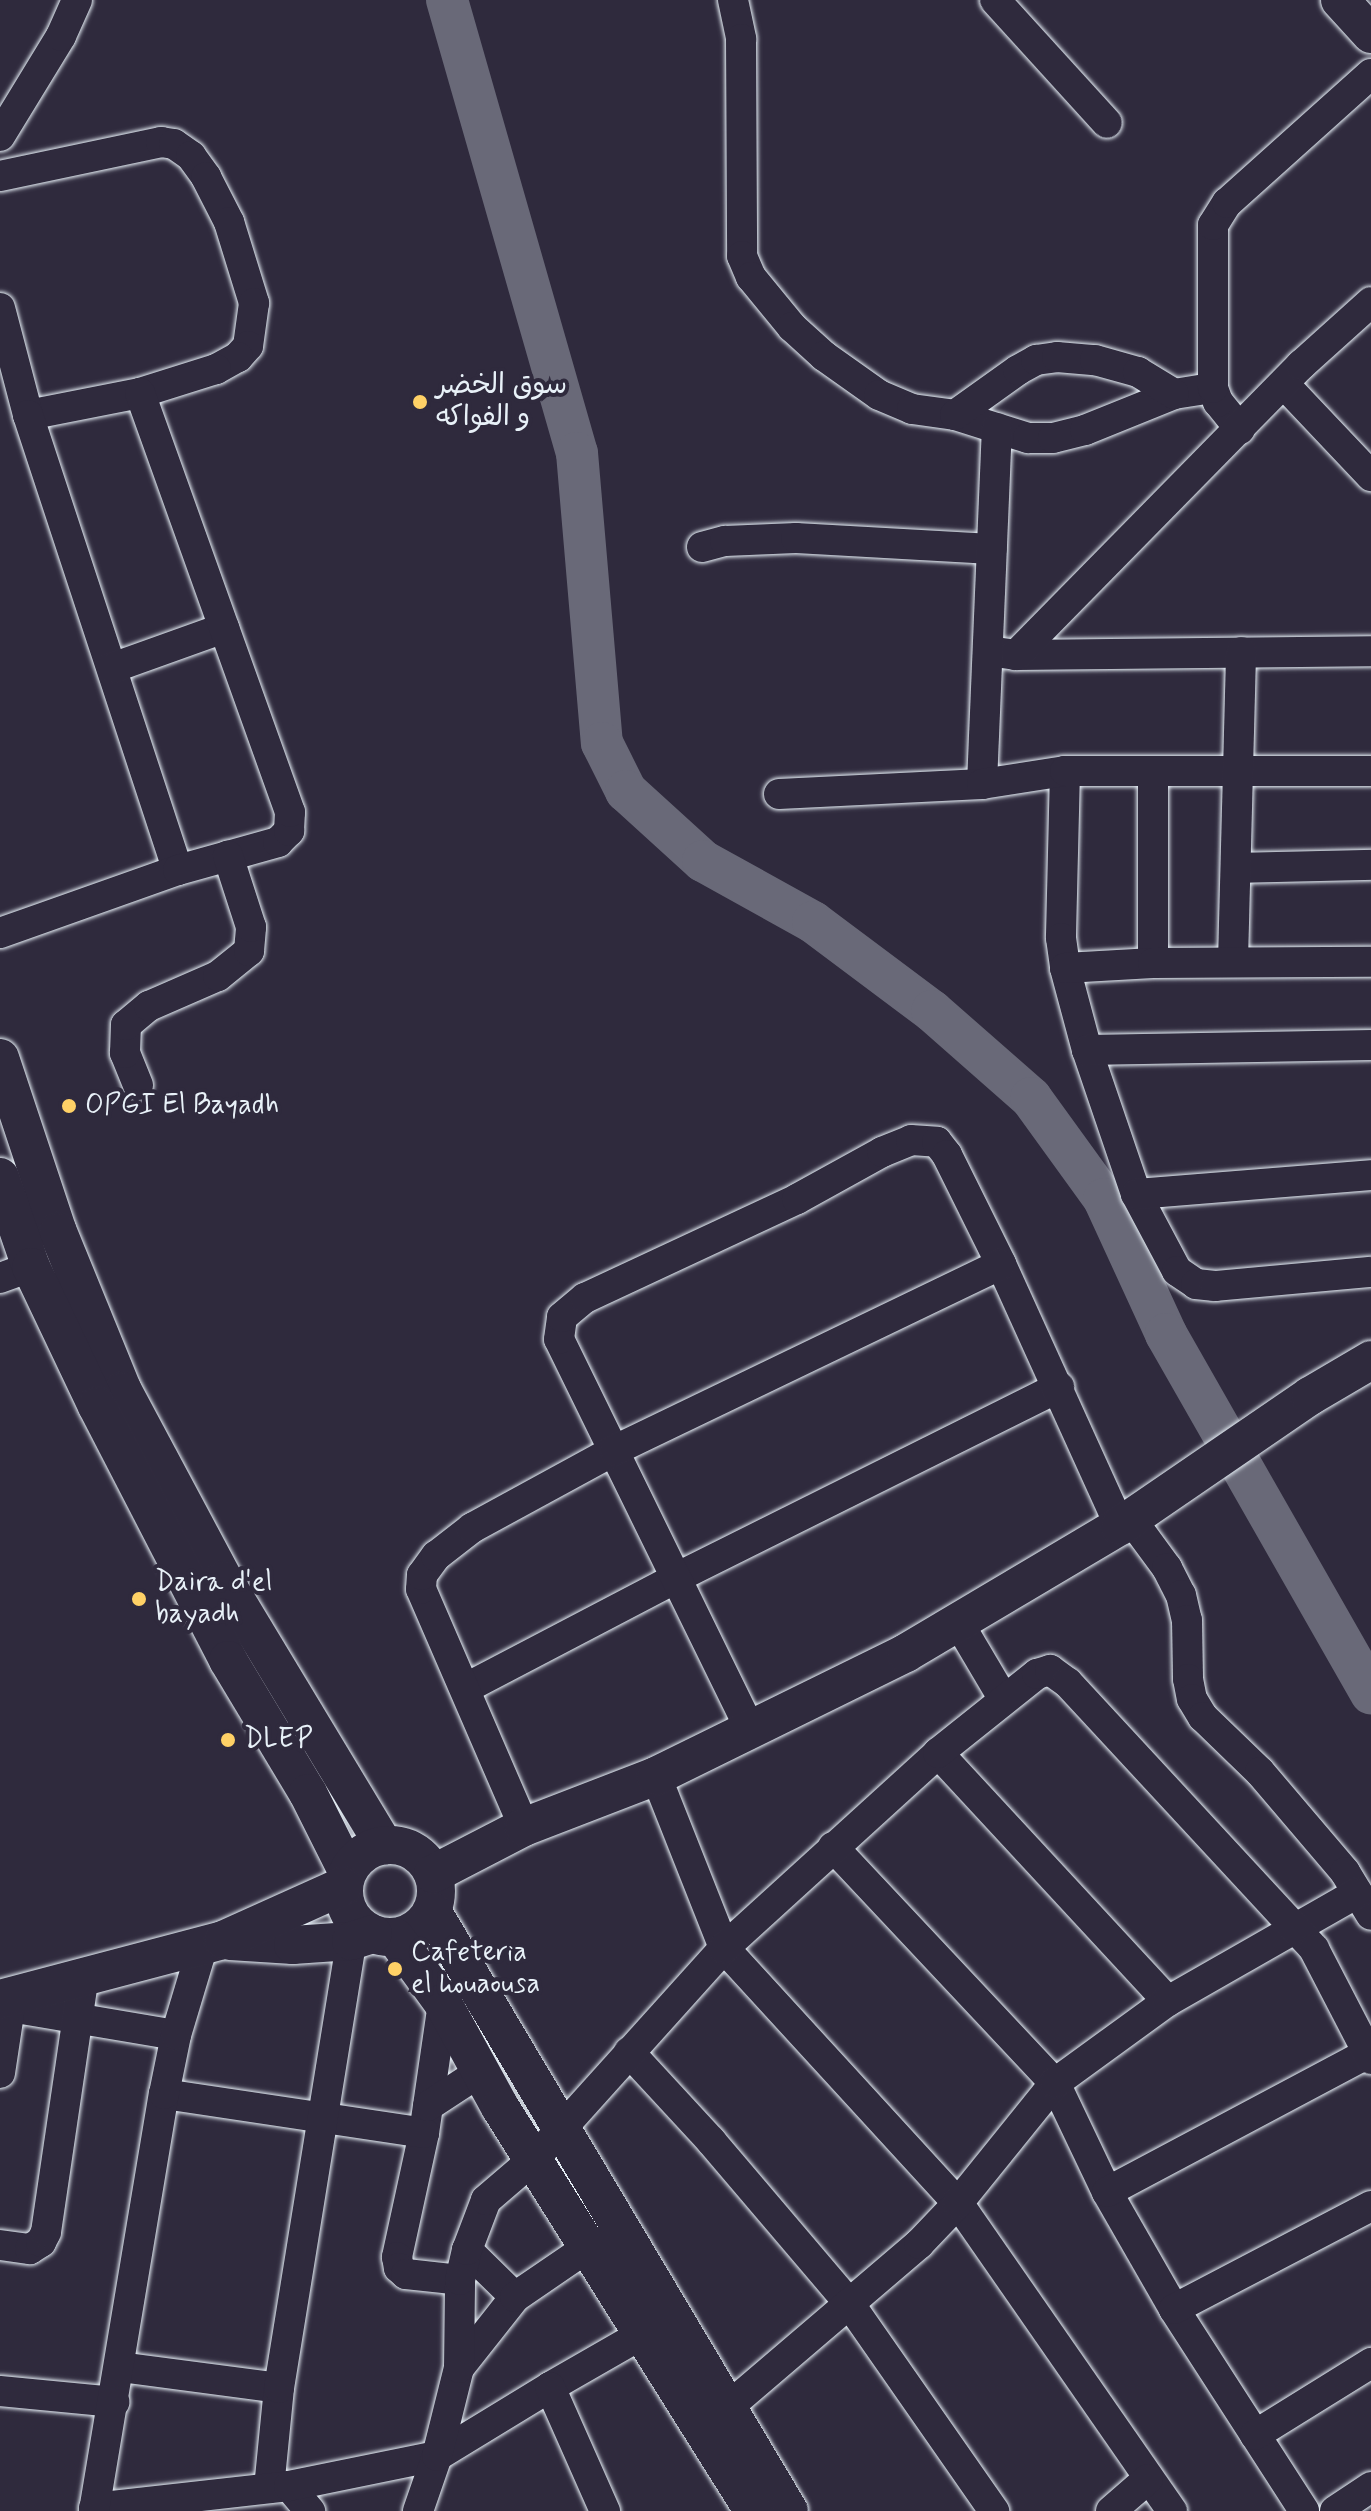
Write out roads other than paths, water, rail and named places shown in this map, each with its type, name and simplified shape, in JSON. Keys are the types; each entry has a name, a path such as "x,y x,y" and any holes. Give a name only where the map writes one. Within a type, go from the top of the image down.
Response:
{"main road":[{"path":"1340,0 1371,34"},
{"path":"0,1058 58,1232 123,1391 224,1580 384,1845"},
{"path":"0,1177 16,1273 228,1660 308,1793 345,1878 350,1915 443,2003 480,2072 753,2511"},
{"path":"433,1874 524,1827 656,1776 906,1653 1132,1518 1310,1396 1371,1360"},
{"path":"6,2001 84,1974 213,1942 345,1878 369,1849 384,1845 413,1851 433,1874 436,1889 432,1911 417,1929 293,1945 213,1942"},
{"path":"432,1911 558,2129 789,2511"}],"street":[{"path":"0,136 61,36 77,0"},
{"path":"733,0 741,39 742,256 751,277 792,327 824,356 879,395 912,409 955,415 1028,438 1053,438 1085,430 1174,394 1213,388"},
{"path":"996,1 1107,123"},
{"path":"1240,429 1218,402 1213,388 1213,225 1219,210 1371,74"},
{"path":"0,176 161,142 184,149 206,177 229,222 254,303 248,346 238,357 216,369 140,393 28,415"},
{"path":"1002,653 1370,306"},
{"path":"0,308 28,415 178,870"},
{"path":"955,415 1018,370 1036,360 1057,357 1095,360 1138,372 1174,394"},
{"path":"1284,384 1371,476"},
{"path":"0,933 178,870 278,842 286,837 290,825 290,812 140,393"},
{"path":"982,784 1002,653 992,549 997,428"},
{"path":"702,547 725,541 796,538 992,549"},
{"path":"112,668 224,628"},
{"path":"1002,653 1370,650"},
{"path":"1233,961 1241,652"},
{"path":"779,794 982,784 1065,771 1371,771"},
{"path":"1065,771 1061,938 1065,968 1087,1050 1136,1194 1177,1271 1196,1284 1370,1272"},
{"path":"1153,771 1153,963"},
{"path":"138,1085 125,1053 126,1025 149,1006 218,976 249,951 251,927 228,856"},
{"path":"1237,868 1371,865"},
{"path":"1065,968 1233,961 1371,962"},
{"path":"1087,1050 1371,1045"},
{"path":"727,2408 919,2244 958,2203 1055,2083 1168,2001 1296,1929 1364,1904 1345,1872 1260,1772 1203,1717 1192,1699 1187,1620 1181,1595 1167,1568 1132,1518 1059,1387 947,1155 937,1142 911,1140 882,1152 797,1199 570,1307 562,1317 559,1339 751,1731"},
{"path":"1136,1194 1371,1175"},
{"path":"524,1827 421,1589 425,1569 461,1535 615,1450 1001,1264"},
{"path":"466,1688 678,1577 1059,1387"},
{"path":"958,1622 1003,1698"},
{"path":"418,2511 437,2456 459,2368 460,2280 467,2250 486,2200 535,2158 724,1948 938,1753 1003,1698 1037,1674 1050,1670 1296,1929 1318,1956 1369,2056 1107,2192"},
{"path":"938,1753 1168,2001"},
{"path":"656,1776 724,1948 958,2203 1172,2511"},
{"path":"833,1847 1055,2083 1107,2192 1174,2309 1304,2511"},
{"path":"279,2487 279,2388 324,2115 373,1937"},
{"path":"213,1942 176,2035 94,2509 279,2487 437,2456 642,2334"},
{"path":"0,2245 30,2249 41,2242 46,2232 84,1974"},
{"path":"0,2073 6,2001 79,2020 176,2035"},
{"path":"443,2003 426,2119 398,2246 399,2268 415,2276 460,2280"},
{"path":"629,2052 711,2141 849,2303 994,2511"},
{"path":"164,2094 324,2115 426,2119 480,2072"},
{"path":"1174,2309 1371,2206"},
{"path":"459,2368 515,2297 588,2247"},
{"path":"467,2250 515,2297"},
{"path":"1255,2435 1371,2363"},
{"path":"120,2367 279,2388"},
{"path":"550,2387 595,2508"},
{"path":"0,2391 114,2402"},
{"path":"1111,2511 1148,2479"},
{"path":"279,2487 310,2511"},
{"path":"1335,2511 1371,2487"}],"waterway":[{"path":"447,0 577,453 602,743 626,791 703,861 813,922 932,1011 1031,1098 1104,1199 1166,1334 1371,1694"}],"place":[{"name":"سوق الخضر و الفواكه","path":"420,402"},
{"name":"OPGI El Bayadh","path":"69,1106"},
{"name":"Daira d'el bayadh","path":"139,1599"},
{"name":"DLEP","path":"228,1740"},
{"name":"Cafeteria el houaousa","path":"395,1969"}]}
